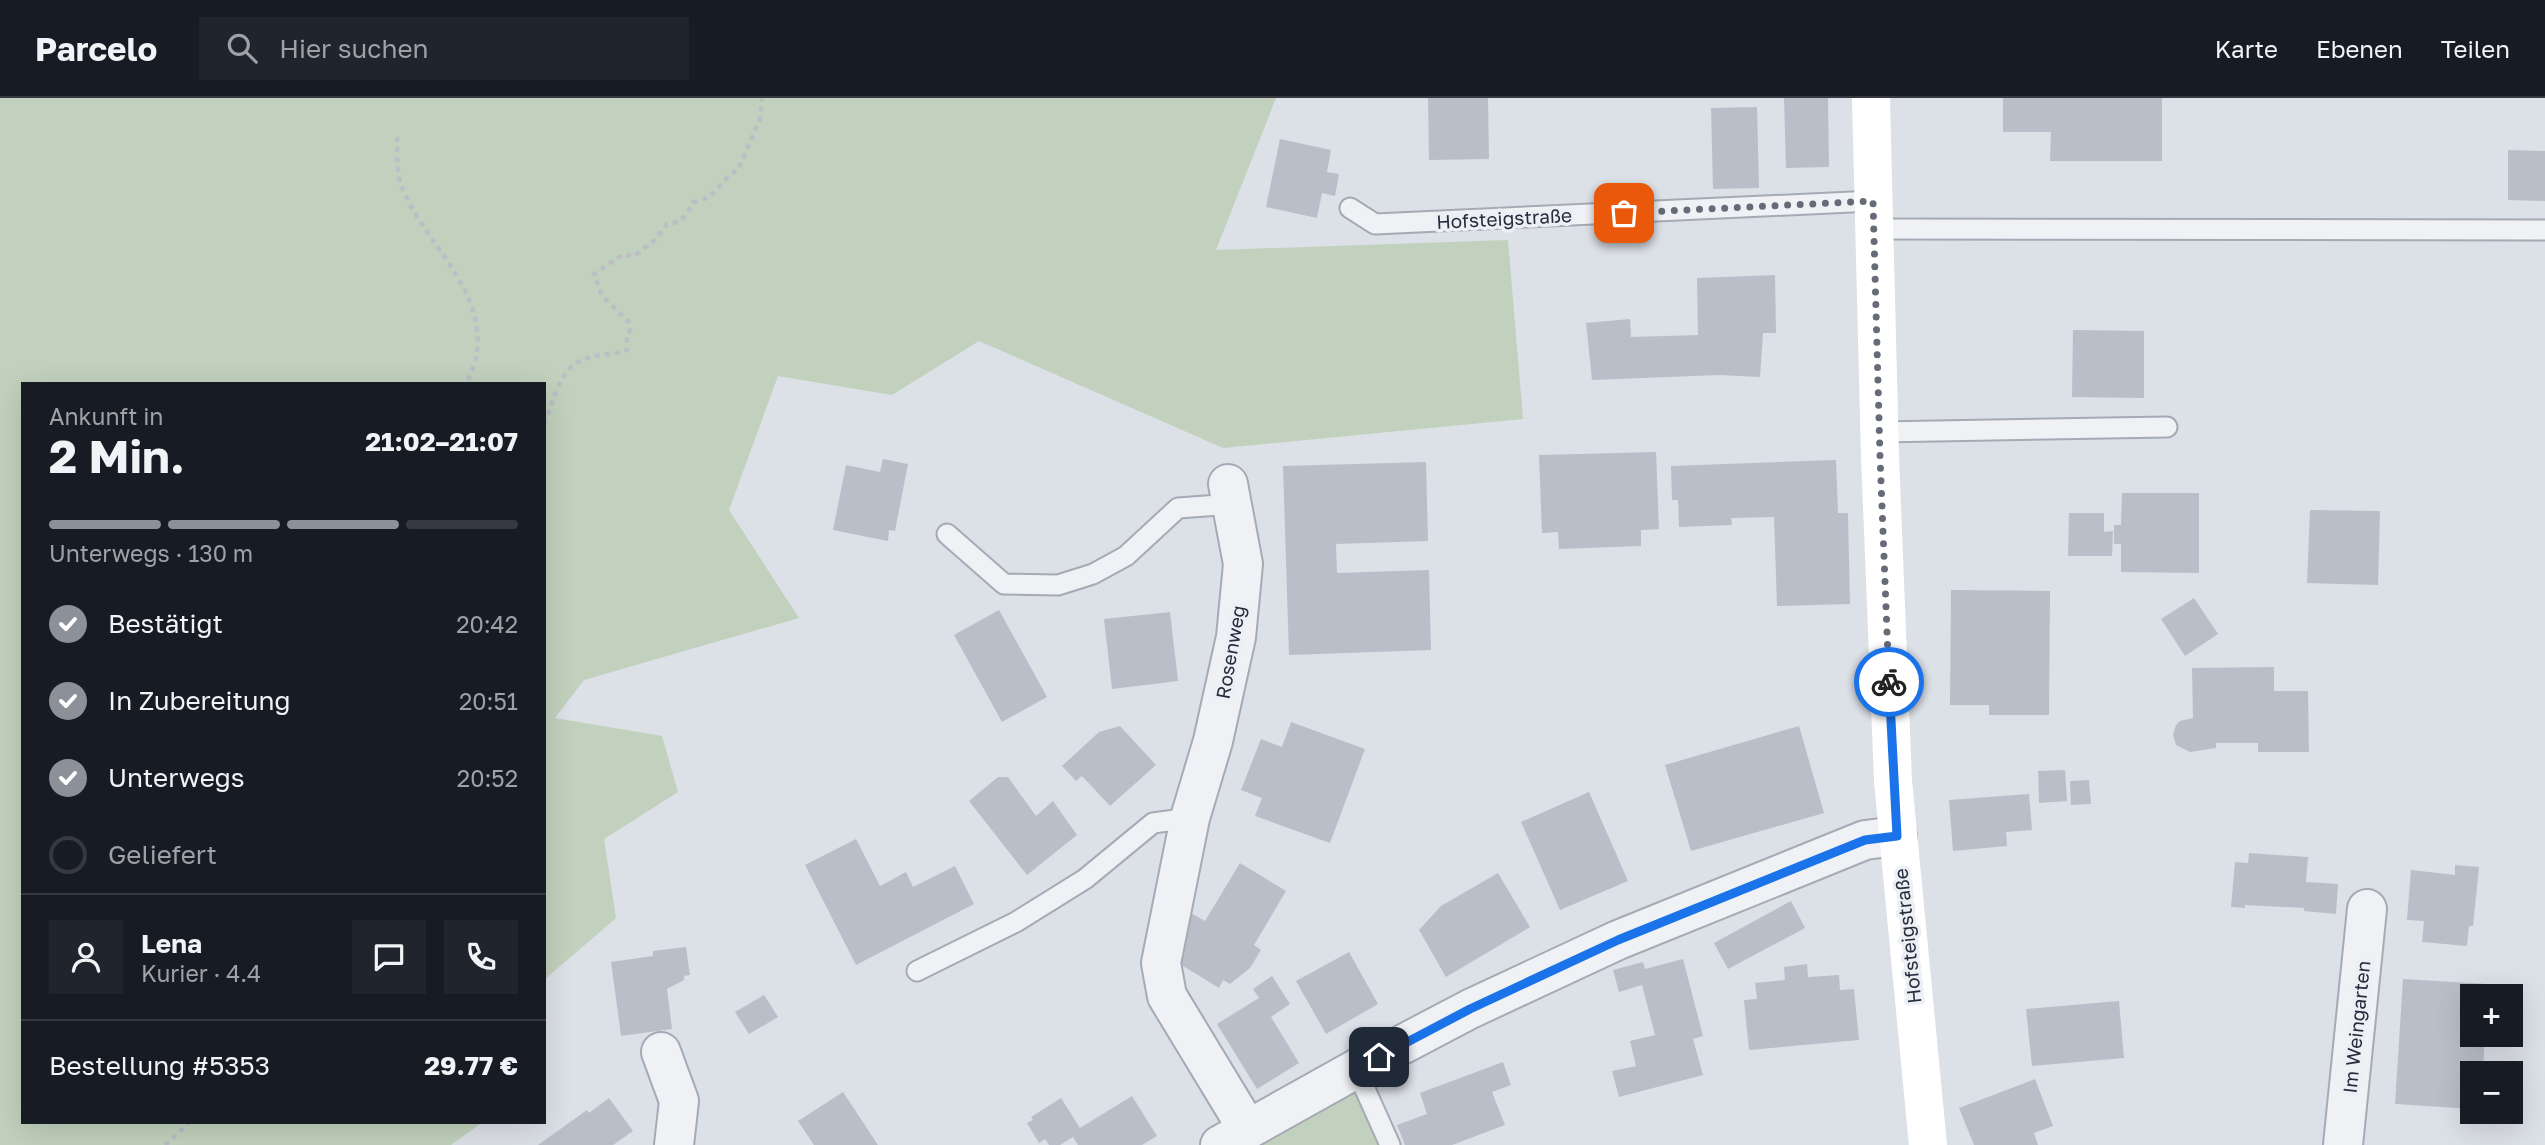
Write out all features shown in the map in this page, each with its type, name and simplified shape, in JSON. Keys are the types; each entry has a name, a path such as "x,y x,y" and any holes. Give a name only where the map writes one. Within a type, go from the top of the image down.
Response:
{"main road":[{"name":"Hofsteigstraße","path":"1871,98 1879,432 1897,836 1928,1145"}],"street":[{"name":"Rosenweg","path":"1231,494 1243,564 1237,637 1213,741 1190,818 1161,963 1167,996 1233,1137 1470,1009 1618,940 1865,840 1897,836"},
{"name":"Im Weingarten","path":"2343,1145 2367,909"},
{"path":"661,1052 679,1101 674,1145"}],"lane":[{"name":"Hofsteigstraße","path":"1350,208 1375,224 1874,215"},
{"path":"1874,215 2545,230"},
{"path":"1879,432 2167,427"},
{"path":"947,534 1004,584 1058,585 1093,574 1126,556 1178,508 1231,494"},
{"path":"916,971 1027,915 1085,879 1153,824 1190,818"},
{"path":"1356,1069 1390,1145"}],"path":[{"path":"546,420 560,382 568,370 581,360 612,356 628,350 628,321 602,296 594,274 622,255 634,256 655,240 667,224 677,223 686,216 693,202 701,201 720,189 727,175 738,170 760,119 762,98"},
{"path":"397,137 400,182 417,218 452,265 476,318 476,357 467,382"},
{"path":"165,1145 188,1124"}],"green space":[{"path":"0,98 1276,98 1216,250 1508,240 1523,419 1223,448 979,341 892,395 778,376 729,510 799,618 584,680 555,718 662,736 678,792 604,839 616,918 546,978 546,382 21,382 21,1124 480,1124 451,1145 0,1145"},
{"path":"1352,1077 1384,1145 1225,1145"}],"building":[{"path":"1428,98 1488,98 1489,159 1429,160"},
{"path":"1784,98 1828,98 1829,167 1786,168"},
{"path":"2003,98 2162,98 2162,161 2050,161 2051,132 2003,132"},
{"path":"1757,107 1759,188 1713,189 1711,108"},
{"path":"1280,139 1331,150 1327,172 1339,174 1335,196 1322,193 1317,218 1266,207"},
{"path":"2508,150 2545,151 2545,201 2508,200"},
{"path":"1775,275 1776,333 1763,333 1760,377 1719,375 1592,380 1586,323 1630,319 1631,337 1698,335 1697,278"},
{"path":"2073,330 2144,331 2144,398 2072,397"},
{"path":"1656,452 1659,529 1641,530 1641,546 1559,549 1558,532 1542,533 1539,455"},
{"path":"883,459 908,464 895,531 889,530 888,541 833,530 846,465 880,472"},
{"path":"1836,460 1838,513 1848,513 1850,604 1777,606 1774,517 1731,518 1732,525 1679,527 1678,500 1672,500 1671,466"},
{"path":"1426,462 1428,541 1336,544 1337,573 1429,570 1431,650 1289,655 1283,466"},
{"path":"2122,493 2199,493 2199,573 2121,572 2121,544 2114,544 2114,525 2121,525"},
{"path":"2310,510 2380,511 2378,585 2307,583"},
{"path":"2069,513 2104,513 2104,532 2113,531 2112,556 2068,556"},
{"path":"1951,590 2050,591 2049,715 1989,715 1989,705 1950,705"},
{"path":"2194,598 2218,634 2185,656 2161,619"},
{"path":"999,610 1047,697 1002,722 954,635"},
{"path":"1170,612 1178,681 1112,689 1104,619"},
{"path":"2274,667 2274,691 2308,691 2309,752 2258,752 2258,743 2216,743 2216,748 2190,752 2176,745 2173,735 2176,725 2180,721 2193,718 2192,668"},
{"path":"1291,722 1365,749 1330,843 1255,816 1262,798 1241,790 1261,739 1282,747"},
{"path":"1120,726 1156,765 1110,806 1082,776 1076,781 1062,766 1099,732"},
{"path":"1799,726 1824,813 1691,851 1665,765"},
{"path":"2065,770 2067,801 2039,803 2038,771"},
{"path":"998,777 1008,777 1036,816 1053,801 1077,835 1027,875 969,801"},
{"path":"2089,780 2091,804 2071,805 2070,781"},
{"path":"1589,792 1628,881 1560,910 1521,822"},
{"path":"2029,794 2032,830 2006,832 2007,846 1953,851 1949,800"},
{"path":"856,839 880,886 906,872 913,887 955,866 974,904 856,965 805,865"},
{"path":"2249,853 2308,857 2306,882 2338,884 2336,914 2304,911 2304,908 2245,905 2245,908 2231,907 2235,862 2248,863"},
{"path":"1240,863 1286,891 1254,945 1261,950 1250,968 1230,984 1223,980 1219,988 1180,964 1182,927 1191,913 1205,921"},
{"path":"2455,865 2479,867 2473,926 2469,926 2467,946 2422,942 2424,921 2407,920 2411,870 2455,875"},
{"path":"1498,873 1530,927 1446,977 1419,930 1441,906"},
{"path":"1791,901 1805,928 1728,969 1714,943"},
{"path":"686,947 690,975 684,976 684,980 667,989 672,1029 621,1036 611,962 653,956 653,951"},
{"path":"1349,952 1378,1004 1326,1034 1296,981"},
{"path":"1683,959 1703,1036 1693,1039 1703,1075 1619,1097 1612,1071 1636,1066 1630,1041 1655,1035 1642,985 1619,992 1613,970 1643,962 1645,969"},
{"path":"1807,964 1808,977 1839,975 1840,990 1854,989 1859,1040 1749,1050 1744,1000 1757,999 1755,983 1785,980 1784,967"},
{"path":"1272,976 1290,1004 1271,1017 1299,1063 1257,1089 1217,1024 1259,998 1253,989"},
{"path":"2403,979 2488,984 2460,984 2460,1047 2484,1047 2483,1061 2460,1061 2460,1108 2395,1104"},
{"path":"764,995 778,1017 749,1034 735,1012"},
{"path":"2119,1001 2124,1058 2032,1066 2026,1009"},
{"path":"1503,1062 1511,1085 1492,1092 1505,1125 1452,1145 1405,1145 1397,1125 1427,1114 1420,1093"},
{"path":"2035,1079 2053,1126 2034,1133 2038,1145 1974,1145 1959,1108"},
{"path":"843,1092 878,1145 814,1145 798,1121"},
{"path":"1132,1096 1157,1136 1142,1145 1078,1145 1073,1137 1060,1145 1049,1145 1045,1139 1039,1143 1027,1123 1033,1120 1031,1117 1061,1098 1080,1128"},
{"path":"609,1098 633,1131 613,1145 538,1145 587,1110 589,1113"}],"way so far":[{"path":"1624,213 1873,201 1889,682"}],"route":[{"path":"1379,1057 1470,1009 1618,940 1865,840 1897,836 1889,682"}]}
